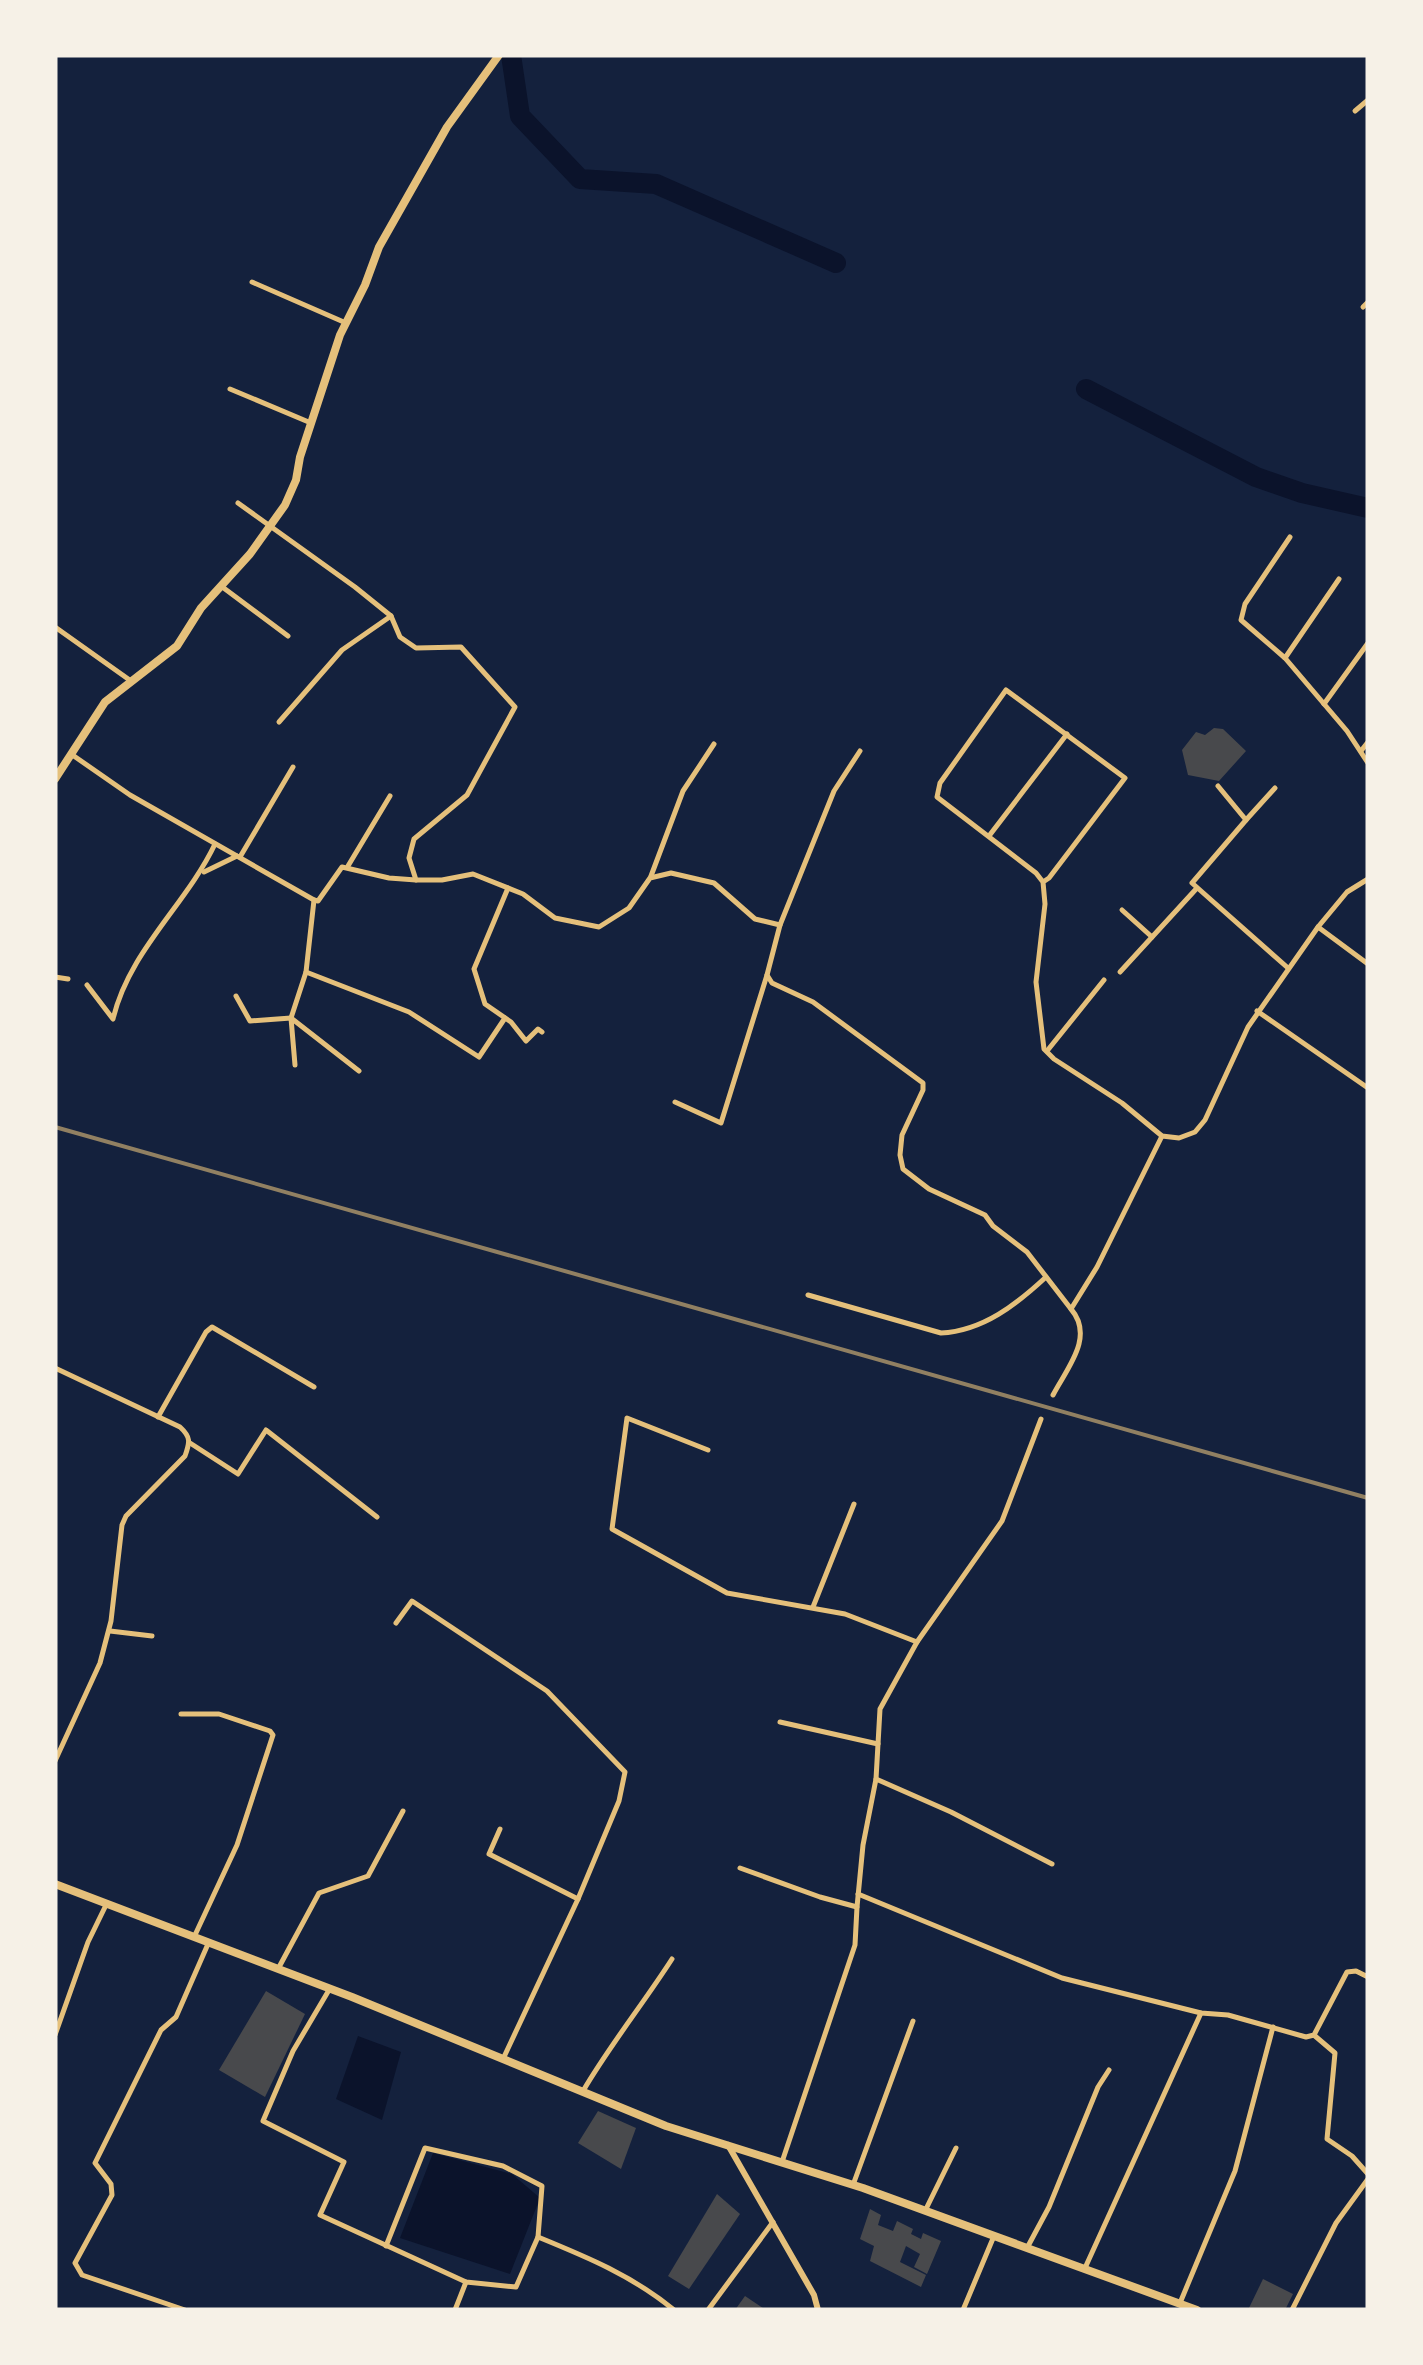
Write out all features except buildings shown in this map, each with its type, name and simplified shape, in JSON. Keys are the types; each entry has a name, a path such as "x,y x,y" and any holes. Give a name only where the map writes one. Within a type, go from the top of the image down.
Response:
{"main road":[{"path":"55,779 59,764 71,754 105,702 177,646 201,608 268,528 296,480 324,380 399,210 448,127 498,56"},
{"path":"55,1884 330,1989 666,2126 853,2185 1197,2310"}],"street":[{"path":"1355,111 1368,100"},
{"path":"252,282 346,323"},
{"path":"230,389 311,424"},
{"path":"238,503 268,528 355,586 391,616 400,637 416,648 461,648 515,707 467,795 414,839 409,858 416,880"},
{"path":"1290,537 1240,613 1241,620 1285,658 1368,763"},
{"path":"1285,658 1339,580"},
{"path":"221,586 288,636"},
{"path":"279,722 342,650 391,616"},
{"path":"55,626 131,681"},
{"path":"1324,704 1368,643"},
{"path":"1042,882 1050,878 1125,778 1006,690 937,792 937,798 1042,882 1046,904 1036,982 1039,1022 1047,1051 1122,1102 1162,1136 1179,1138 1195,1132 1205,1120 1257,1012 1288,968 1346,892 1368,879"},
{"path":"989,836 1068,734"},
{"path":"1361,751 1368,742"},
{"path":"71,754 130,794 314,900 324,896 338,869 348,866 370,874 416,880 473,874 523,894 555,918 599,927 630,908 650,878 683,791 714,744"},
{"path":"675,1102 721,1122 780,925 834,792 860,751"},
{"path":"201,873 238,857 293,767"},
{"path":"1218,786 1246,820"},
{"path":"1276,788 1192,883 1288,968"},
{"path":"348,866 390,796"},
{"path":"87,985 112,1019 135,964 201,873 215,844"},
{"path":"650,878 671,873 714,883 755,918 780,925"},
{"path":"508,888 474,969 486,1004 526,1041 538,1029 542,1032"},
{"path":"1120,972 1197,888"},
{"path":"294,1065 291,1018 306,972 314,900"},
{"path":"1122,910 1152,937"},
{"path":"1318,927 1368,964"},
{"path":"306,972 409,1012 479,1056 505,1018"},
{"path":"768,975 772,984 813,1002 923,1083 902,1135 900,1155 904,1170 929,1188 984,1215 1027,1252 1081,1324 1082,1336 1052,1395"},
{"path":"55,977 68,979"},
{"path":"1047,1051 1104,980"},
{"path":"236,996 250,1021 291,1018 360,1071"},
{"path":"1257,1012 1368,1088"},
{"path":"1071,1309 1097,1267 1162,1136"},
{"path":"808,1295 951,1332 990,1320 1046,1277"},
{"path":"158,1418 206,1332 212,1328 314,1387"},
{"path":"55,1368 180,1427 188,1434 190,1443 186,1456 126,1516 122,1525 109,1631 100,1664 55,1761"},
{"path":"708,1450 627,1418 612,1529 727,1593 845,1614 918,1642"},
{"path":"782,2162 855,1944 863,1845 876,1779 880,1708 918,1642 1002,1522 1041,1419"},
{"path":"190,1443 238,1474 266,1430 377,1517"},
{"path":"812,1607 854,1504"},
{"path":"396,1623 412,1601 426,1610 546,1691 625,1772 619,1801 578,1899 503,2059"},
{"path":"109,1631 152,1636"},
{"path":"181,1714 225,1715 273,1735 250,1811 223,1880 194,1938"},
{"path":"780,1722 878,1744"},
{"path":"876,1779 1052,1864"},
{"path":"278,1969 319,1893 368,1876 402,1811"},
{"path":"500,1829 489,1854 578,1899"},
{"path":"740,1868 820,1898 857,1906"},
{"path":"858,1894 1062,1978 1314,2036 1335,2053 1327,2139 1352,2156 1368,2177 1336,2223 1292,2310"},
{"path":"55,2035 88,1942 107,1902"},
{"path":"186,2310 82,2275 74,2262 112,2195 111,2184 95,2163 162,2030 176,2017 208,1944"},
{"path":"584,2092 607,2050 672,1959"},
{"path":"1314,2036 1348,1972 1368,1977"},
{"path":"330,1989 293,2051 263,2121 344,2162 320,2214 386,2246 466,2282 516,2287 538,2237 542,2186 503,2166 425,2148 386,2246"},
{"path":"1084,2268 1202,2013"},
{"path":"853,2185 914,2020"},
{"path":"1180,2303 1235,2172 1274,2027"},
{"path":"1027,2248 1109,2070"},
{"path":"728,2145 814,2295 818,2310"},
{"path":"925,2211 956,2148"},
{"path":"708,2310 773,2222"},
{"path":"962,2310 994,2236"},
{"path":"538,2237 607,2265 674,2310"},
{"path":"455,2310 466,2282"}],"water":[{"path":"358,2036 401,2052 382,2120 336,2099"},
{"path":"433,2153 512,2174 540,2198 510,2274 400,2238"}],"waterway":[{"path":"511,55 520,116 580,179 656,184 836,263"},
{"path":"1086,389 1256,477 1302,493 1368,508"}],"railway":[{"path":"55,1127 1368,1498"}]}
